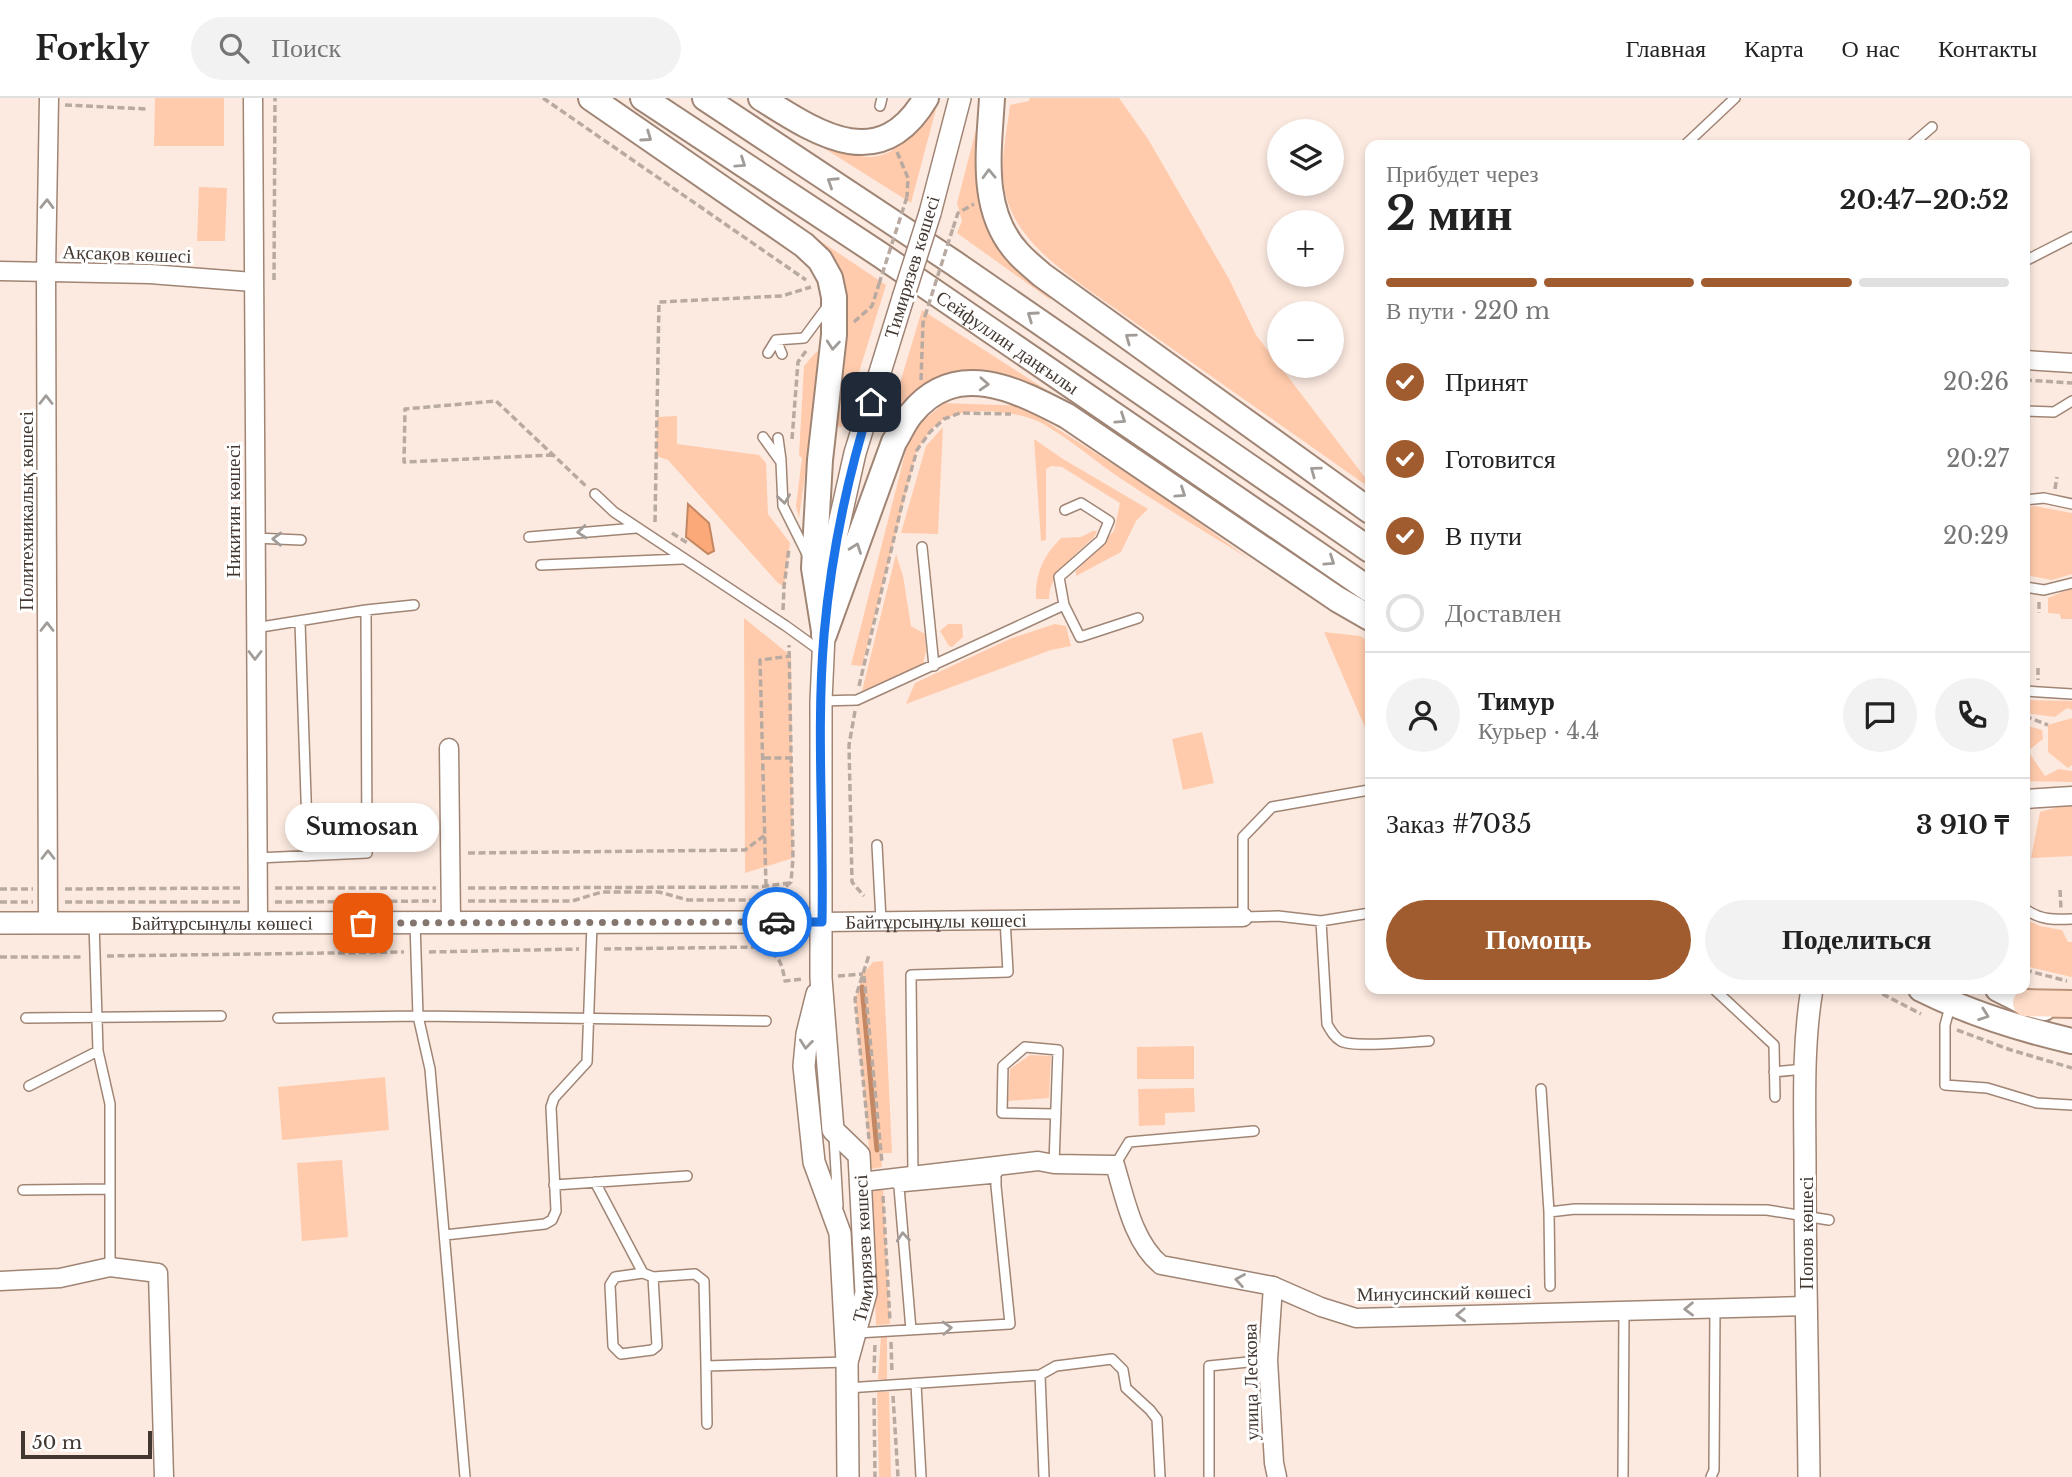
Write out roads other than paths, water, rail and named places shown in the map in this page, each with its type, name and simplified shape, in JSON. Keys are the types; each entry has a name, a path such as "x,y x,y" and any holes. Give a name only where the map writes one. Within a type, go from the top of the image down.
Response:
{"main road":[{"path":"591,98 804,245 820,260 830,278 823,292 834,335 820,460 814,568 824,644"},
{"name":"Сейфуллин даңғылы","path":"643,98 878,254 1365,587"},
{"name":"Сейфуллин даңғылы","path":"705,98 954,263 1365,547"},
{"path":"761,98 808,127 844,141 871,143 891,136 908,122 926,98"},
{"path":"992,98 990,193 1001,229 1017,252 1042,275 1365,507"},
{"path":"824,644 894,442 909,416 921,403 941,390 967,383 1005,387 1067,416 1337,599 1365,615"},
{"path":"1932,994 2025,1030 2072,1041"},
{"path":"2008,994 2026,1003 2072,1016"},
{"path":"2026,1003 2072,1004"}],"street":[{"name":"Никитин көшесі","path":"253,98 257,904"},
{"name":"Тимирязев көшесі","path":"847,1362 866,1293 859,1156 833,1129 821,978 821,701 824,644 837,533 855,453 930,213 960,98"},
{"name":"Политехникалық көшесі","path":"48,905 46,272 49,101"},
{"name":"Ақсақов көшесі","path":"0,271 150,275 253,282"},
{"path":"2030,360 2072,363"},
{"path":"449,748 451,904"},
{"path":"2030,799 2072,796"},
{"name":"Байтұрсынұлы көшесі","path":"0,923 48,905 94,923 257,904 415,923 451,904 593,922 1242,917"},
{"name":"Тимирязев көшесі","path":"821,978 807,1034 804,1066 814,1162 840,1233 847,1362 848,1477"},
{"name":"Попов көшесі","path":"1809,1477 1805,1069 1806,1026 1811,994"},
{"path":"861,1182 999,1171 1038,1161 1054,1164 1115,1165"},
{"name":"Минусинский көшесі","path":"1115,1165 1132,1219 1149,1255 1161,1265 1273,1286 1321,1307 1356,1318 1806,1306"},
{"path":"0,1282 60,1278 110,1267 158,1273 164,1477"},
{"name":"улица Лескова","path":"1273,1286 1268,1360 1277,1477"}],"lane":[{"path":"1718,98 1727,106"},
{"path":"1690,140 1735,98"},
{"path":"1917,140 1933,127"},
{"path":"2030,258 2072,237"},
{"path":"776,340 804,338 820,319 823,292"},
{"path":"768,353 776,340"},
{"path":"776,340 782,354"},
{"path":"2030,411 2054,411 2072,401"},
{"path":"763,437 781,462"},
{"path":"778,438 783,506 814,568"},
{"path":"595,494 614,512 682,559 786,626 824,644"},
{"path":"2030,499 2044,498 2072,504"},
{"path":"1065,510 1081,503 1109,521 1101,540 1059,578 1065,605 1080,637 1138,618"},
{"path":"529,537 636,528"},
{"path":"254,538 301,540"},
{"path":"922,547 934,666"},
{"path":"541,565 682,559"},
{"path":"2030,588 2044,590 2072,583"},
{"path":"255,628 414,605"},
{"path":"821,701 857,700 1065,605"},
{"path":"257,858 367,853 366,610"},
{"path":"300,622 308,856"},
{"path":"2030,691 2072,694"},
{"path":"1365,791 1272,807 1243,837 1242,917 1278,916 1321,920 1365,914"},
{"path":"877,845 881,920"},
{"path":"2030,912 2048,920 2072,919"},
{"path":"911,1330 901,1180 911,975 1008,972 1005,919"},
{"path":"1321,920 1327,1024 1334,1037 1344,1043 1356,1044 1429,1041"},
{"path":"444,1235 545,1224 552,1220 556,1211 551,1107 554,1098 587,1062 593,922"},
{"path":"94,923 98,1051 110,1104 110,1267"},
{"path":"415,923 418,1016 430,1069 465,1477"},
{"path":"1719,994 1774,1045 1775,1097"},
{"path":"1951,1003 1945,1025 1945,1085 1987,1087 2037,1103 2072,1105"},
{"path":"26,1018 221,1016"},
{"path":"278,1018 418,1016 766,1021"},
{"path":"1054,1164 1056,1114 1058,1050 1025,1047 1003,1066 1002,1113 1056,1114"},
{"path":"29,1086 98,1051"},
{"path":"1774,1072 1805,1069"},
{"path":"1541,1089 1549,1212 1550,1286"},
{"path":"833,1129 840,1233"},
{"path":"1115,1165 1129,1142 1254,1130"},
{"path":"855,1333 1010,1324 999,1171"},
{"path":"554,1185 687,1176"},
{"path":"595,1182 643,1273"},
{"path":"23,1190 110,1189"},
{"path":"1549,1212 1575,1209 1767,1210 1829,1220"},
{"path":"653,1278 657,1346 652,1350 621,1354 613,1346 611,1281 615,1277 643,1273 653,1278 695,1274 704,1281 707,1424"},
{"path":"1711,1477 1714,1470 1716,1308"},
{"path":"1623,1477 1624,1310"},
{"path":"847,1388 1040,1375 1056,1366 1112,1359 1123,1370 1126,1388 1157,1419 1160,1477"},
{"path":"1209,1477 1209,1366 1268,1360"},
{"path":"706,1366 847,1362"},
{"path":"1040,1375 1044,1477"},
{"path":"916,1384 921,1477"}],"waterway":[{"path":"862,987 877,1150"}],"place":[{"name":"Sumosan","path":"363,923"}]}
